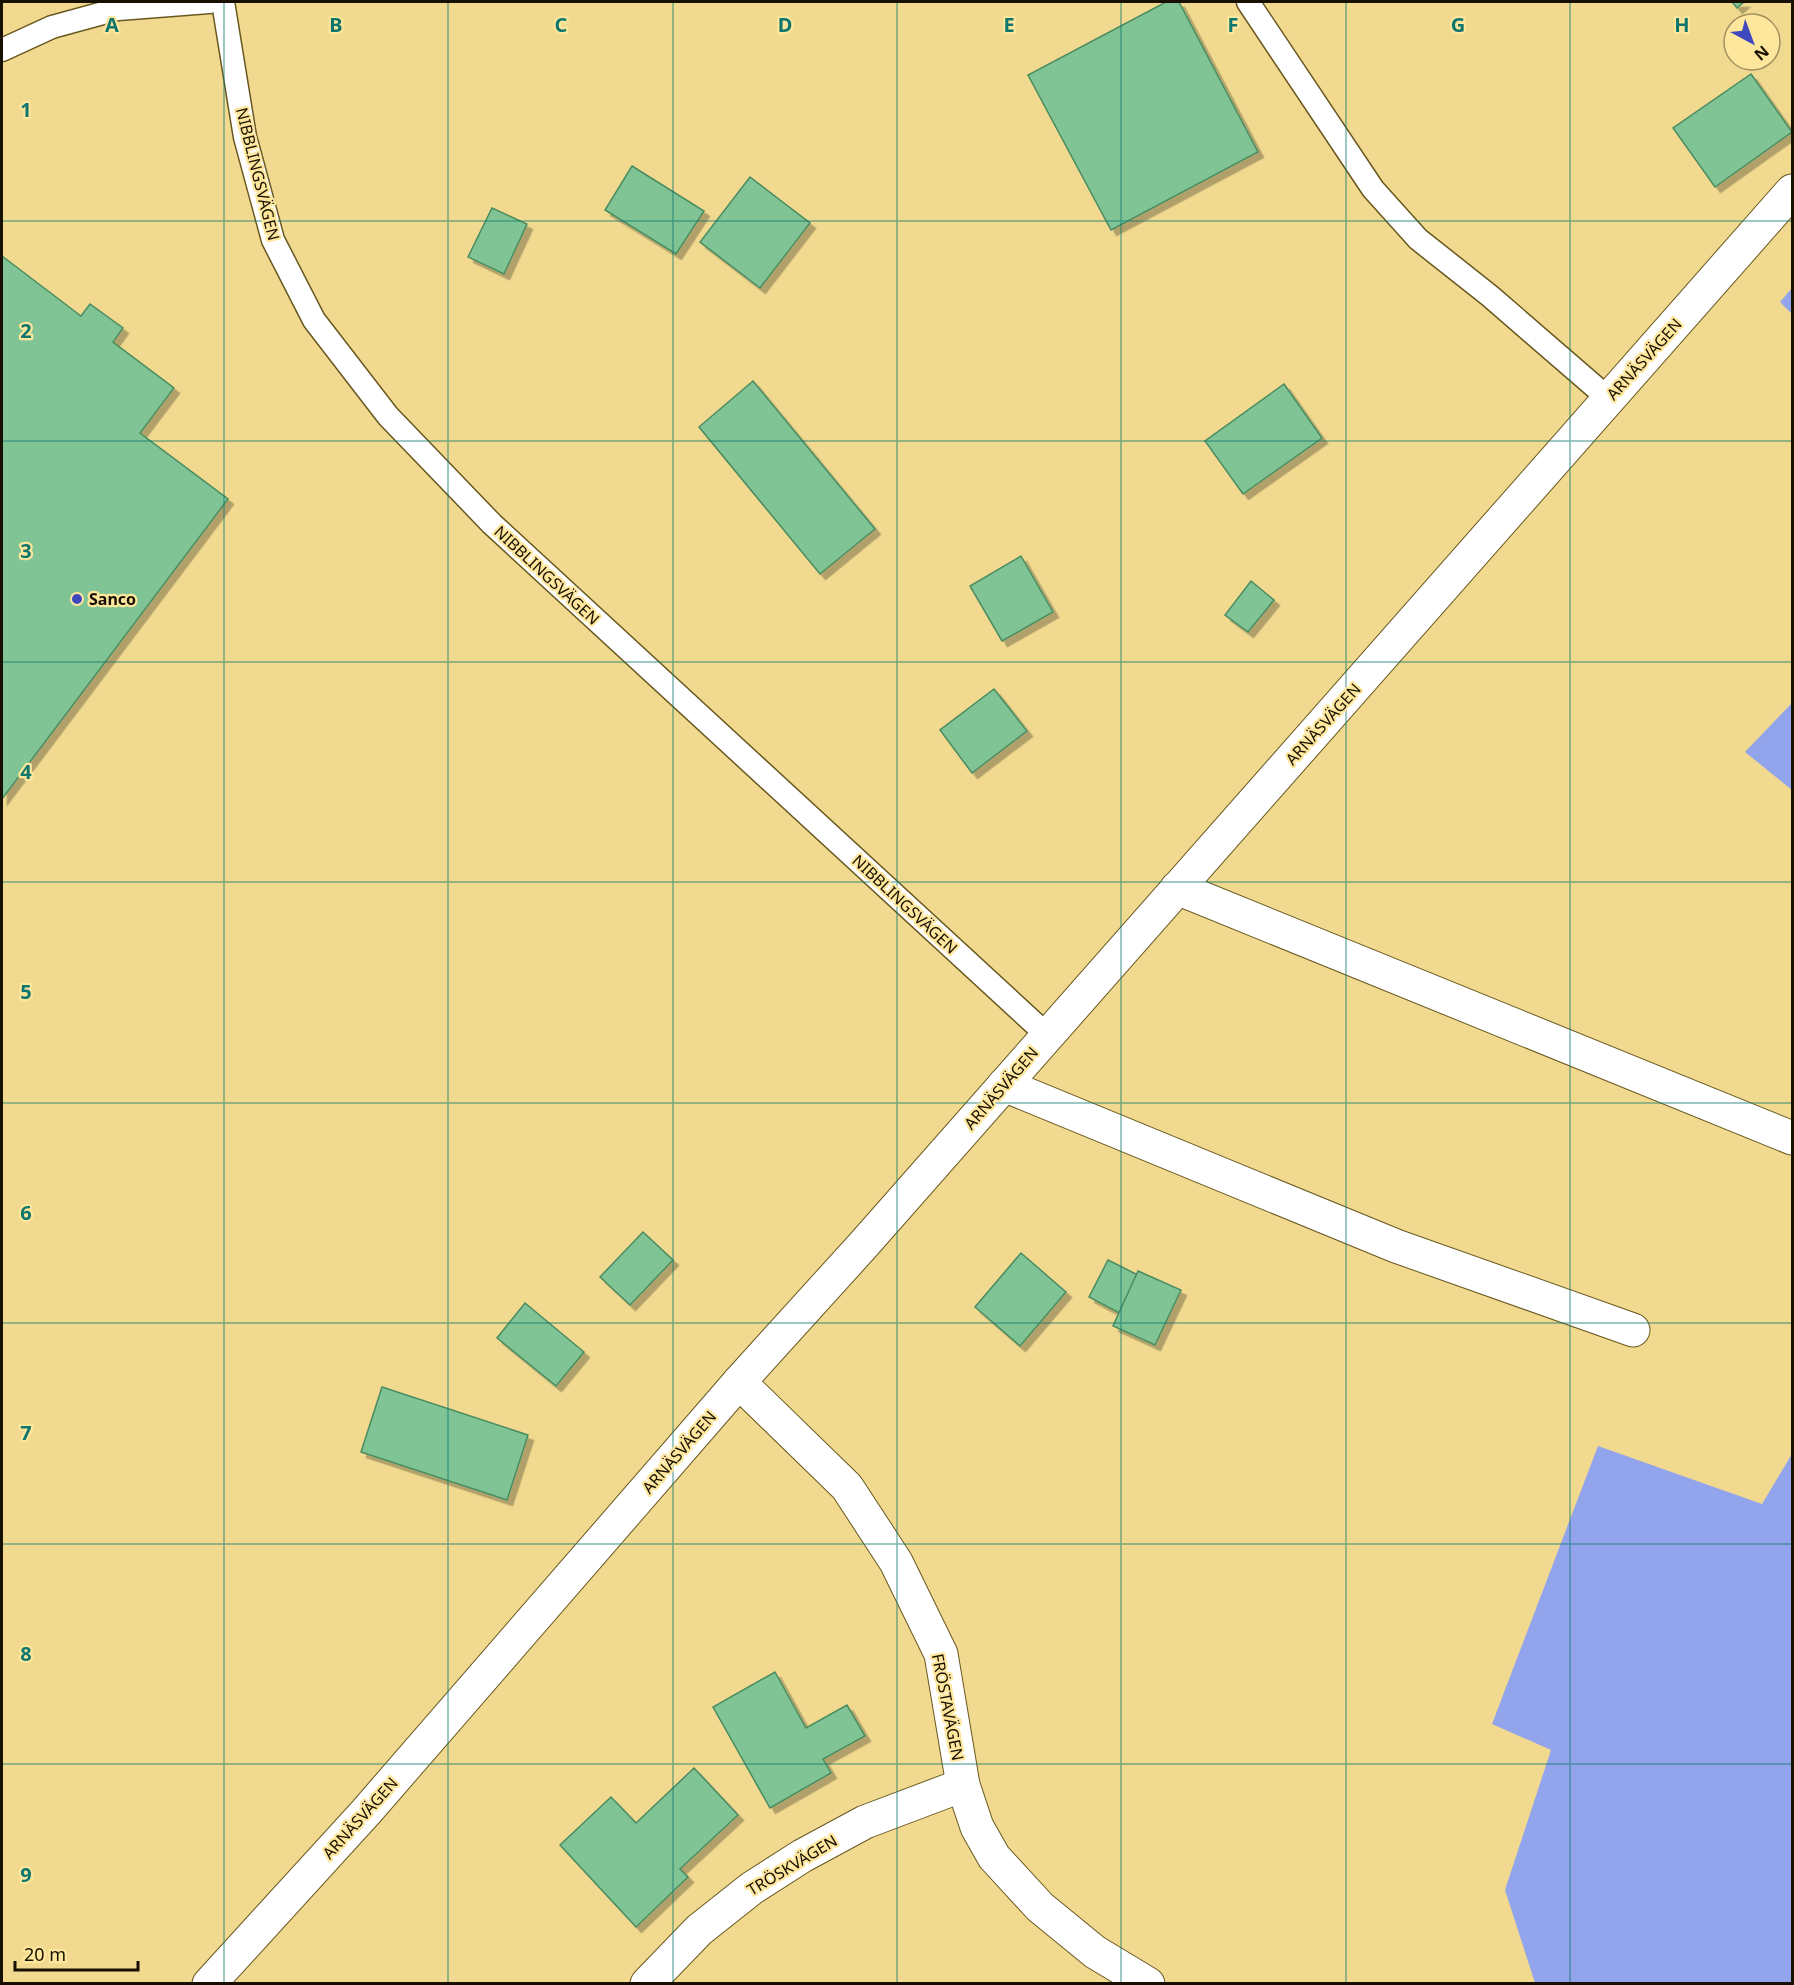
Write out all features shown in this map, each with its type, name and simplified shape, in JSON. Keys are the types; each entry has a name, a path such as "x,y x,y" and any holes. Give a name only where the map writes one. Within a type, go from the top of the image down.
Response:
{"street":[{"name":"ARNÄSVÄGEN","path":"209,1983 366,1812 739,1382 865,1243 1792,192"},
{"path":"1177,888 1792,1138"},
{"path":"1004,1085 1396,1246 1633,1330"},
{"name":"FRÖSTAVÄGEN","path":"739,1382 847,1487 896,1562 941,1654 963,1785 976,1827 994,1857 1033,1899 1095,1952 1148,1983"},
{"name":"TRÖSKVÄGEN","path":"647,1983 699,1930 752,1888 792,1862 865,1822 963,1785"}],"lane":[{"path":"2,50 52,27 118,9 208,2"},
{"name":"NIBBLINGSVÄGEN","path":"223,2 245,137 273,240 314,320 388,416 492,524 1047,1035"},
{"path":"1248,2 1373,189 1418,238 1490,296 1609,399"}],"shaded area":[{"path":"1792,288 1792,314 1780,302"},
{"path":"1792,703 1792,790 1745,752"},
{"path":"1598,1446 1762,1504 1792,1454 1792,1983 1535,1983 1505,1890 1551,1750 1492,1724"}],"building":[{"path":"1166,2 1179,2 1258,152 1111,230 1028,75"},
{"path":"1732,2 1744,2 1737,8"},
{"path":"1751,74 1792,132 1715,187 1673,128"},
{"path":"632,166 704,211 676,254 605,210"},
{"path":"750,177 810,223 760,288 700,242"},
{"path":"492,208 527,224 504,274 468,257"},
{"name":"Sanco","path":"2,256 81,316 90,304 123,328 113,342 174,388 140,433 228,499 2,799"},
{"path":"753,381 875,529 820,574 699,427"},
{"path":"1284,384 1322,438 1243,494 1205,441"},
{"path":"1021,556 1053,612 1002,641 970,586"},
{"path":"1251,581 1274,600 1248,632 1225,615"},
{"path":"994,689 1027,731 972,773 940,730"},
{"path":"643,1232 673,1260 630,1305 600,1277"},
{"path":"1021,1253 1066,1292 1020,1346 975,1307"},
{"path":"1108,1260 1144,1278 1125,1316 1089,1297"},
{"path":"1138,1271 1181,1290 1155,1345 1113,1326"},
{"path":"525,1303 584,1352 556,1386 497,1338"},
{"path":"382,1387 528,1435 507,1500 361,1452"},
{"path":"775,1672 806,1728 847,1705 865,1736 823,1759 831,1773 770,1808 713,1707"},
{"path":"694,1768 738,1815 680,1869 688,1877 636,1927 560,1845 611,1797 636,1823"}],"place":[{"name":"Sanco","path":"77,599"}]}
